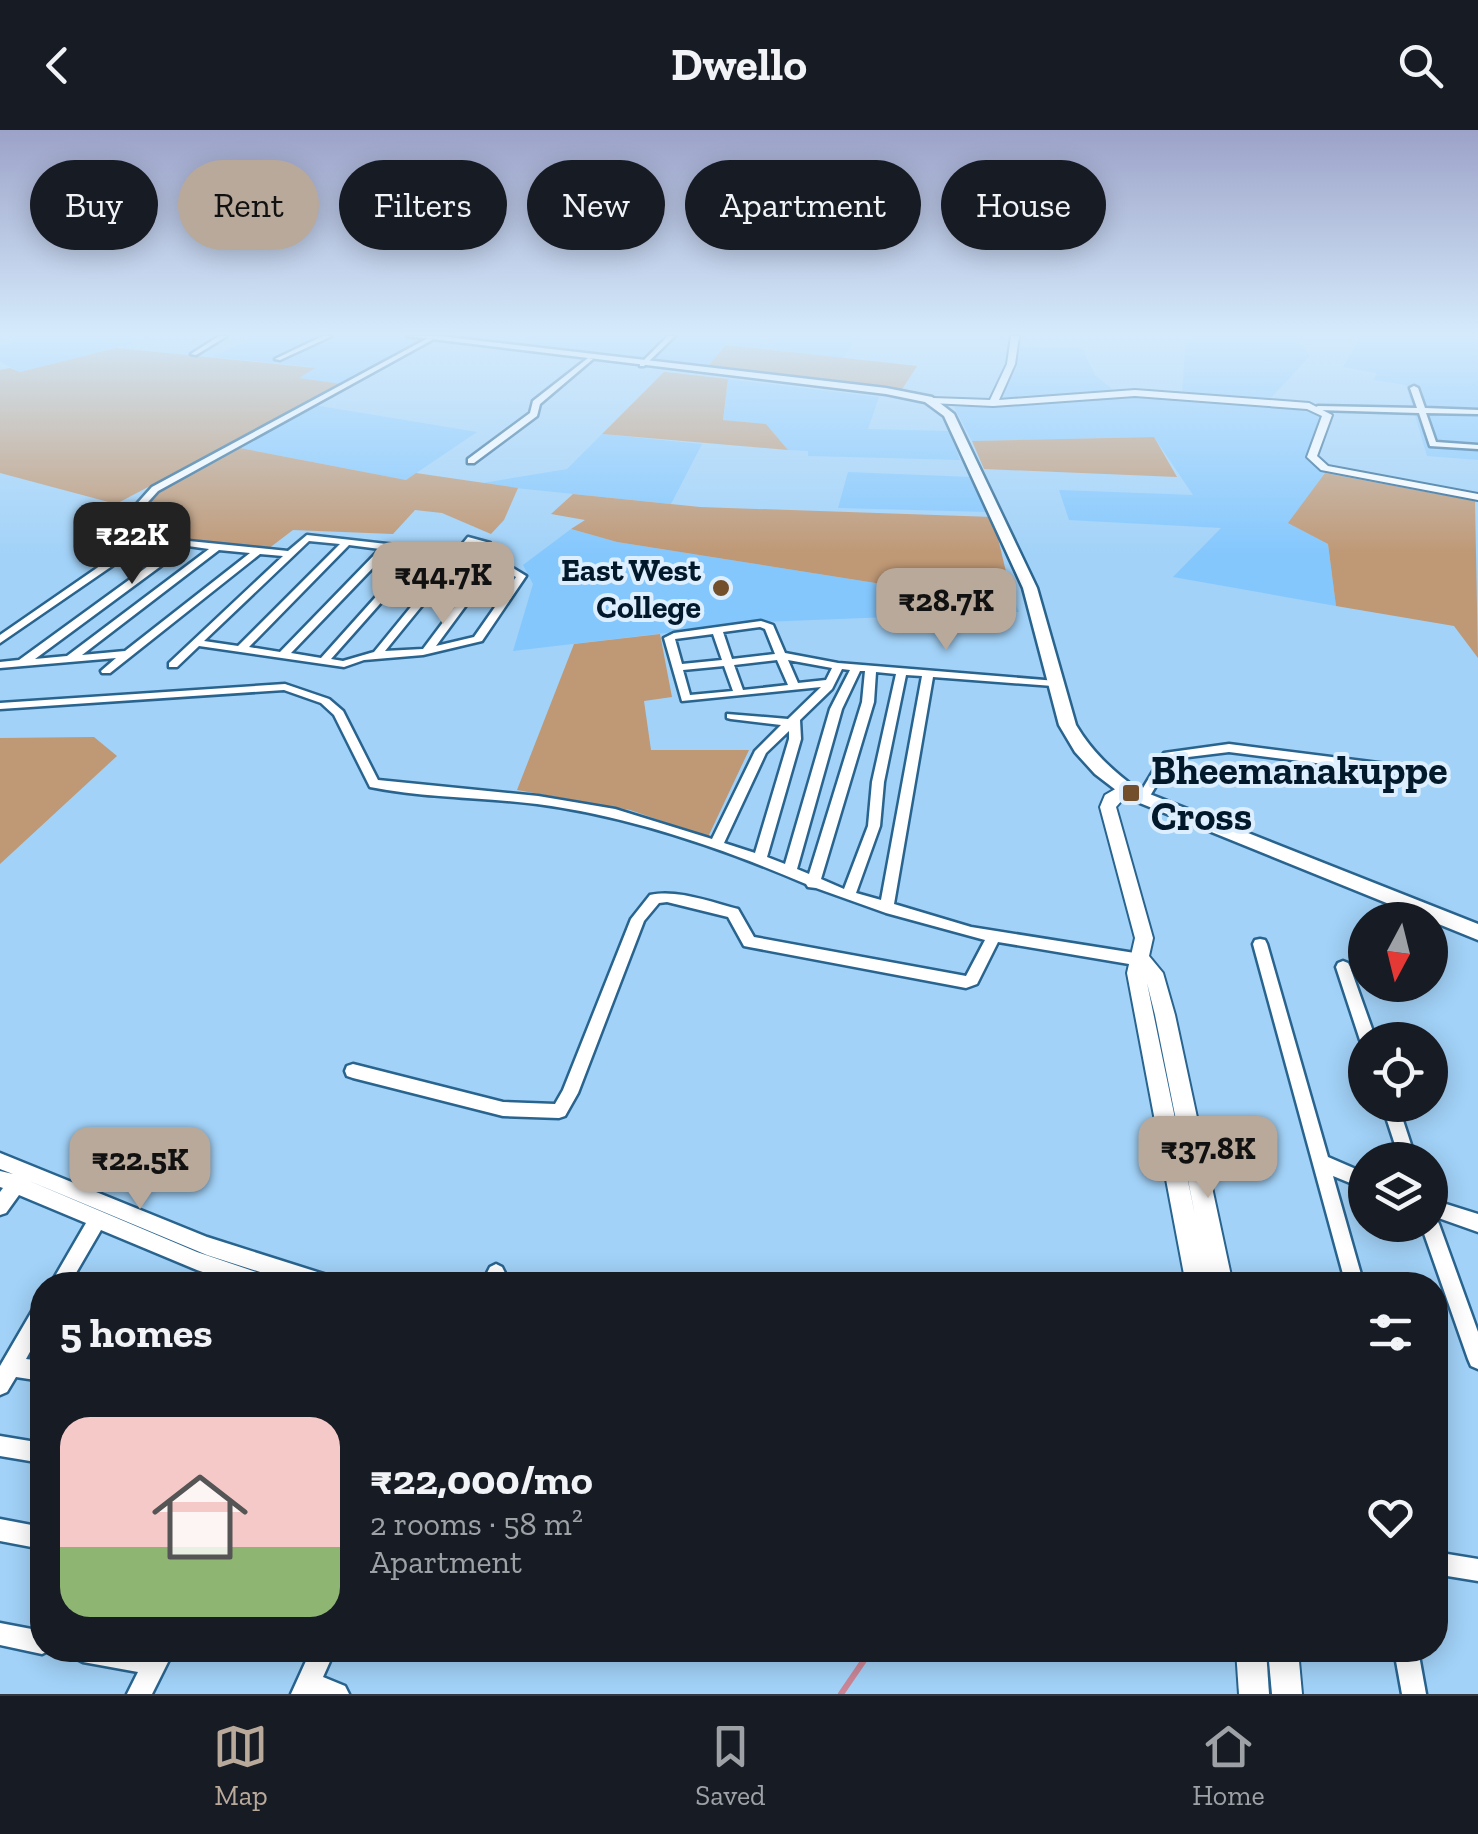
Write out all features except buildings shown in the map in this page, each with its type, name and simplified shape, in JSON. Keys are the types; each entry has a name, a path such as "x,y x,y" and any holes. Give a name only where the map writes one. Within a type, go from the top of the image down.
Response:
{"main road":[{"path":"944,409 950,414 1032,592 1052,684 1071,737 1100,772 1143,798 1478,932"}],"street":[{"path":"289,554 112,536 155,489 303,409"},
{"path":"471,461 534,414 535,409"},
{"path":"1319,409 1328,420 1312,456 1325,468 1478,497"},
{"path":"1369,409 1478,412"},
{"path":"1421,410 1434,444 1478,447"},
{"path":"172,665 307,538 437,552"},
{"path":"196,643 344,664 358,656 377,655 427,651 478,639 522,576 494,561 487,545 471,539 377,655"},
{"path":"0,640 144,540"},
{"path":"240,649 347,542"},
{"path":"22,663 186,544"},
{"path":"70,659 217,547"},
{"path":"283,655 387,547"},
{"path":"106,670 258,551"},
{"path":"324,661 422,551"},
{"path":"427,651 494,561"},
{"path":"794,687 767,625 669,638 689,700 830,683"},
{"path":"716,630 739,694"},
{"path":"0,664 127,654"},
{"path":"677,668 780,656 838,666 1052,684"},
{"path":"716,845 762,751 830,683 838,666"},
{"path":"789,873 836,709 864,668"},
{"path":"813,884 868,702 864,668"},
{"path":"848,896 874,826 878,782 902,670"},
{"path":"886,908 928,672"},
{"path":"0,706 286,687 325,701 339,713 374,784 538,800 616,813 760,859 813,884 886,908 992,937 1141,960 1154,974 1165,1015 1217,1272"},
{"path":"731,716 792,721"},
{"path":"760,859 795,739 792,721"},
{"path":"1143,798 1168,756 1224,748 1426,773"},
{"path":"1124,789 1111,799 1108,807 1144,938 1136,973 1195,1272"},
{"path":"353,1071 503,1108 560,1110 638,919 655,899 732,912 750,942 966,982 972,980 992,937"},
{"path":"1260,944 1351,1272"},
{"path":"1343,967 1362,1022"},
{"path":"1320,1162 1348,1174"},
{"path":"0,1207 9,1176"},
{"path":"9,1176 98,1219 229,1272"},
{"path":"9,1176 289,1272"},
{"path":"1448,1213 1478,1223"},
{"path":"67,1272 98,1219"},
{"path":"1436,1242 1447,1272"},
{"path":"1448,1275 1478,1359"},
{"path":"0,1385 30,1334"},
{"path":"11,1366 30,1369"},
{"path":"0,1446 30,1451"},
{"path":"0,1530 30,1536"},
{"path":"1448,1565 1478,1570"},
{"path":"0,1634 30,1640"},
{"path":"139,1694 156,1662"},
{"path":"318,1662 306,1689 337,1694"},
{"path":"1252,1662 1254,1694"},
{"path":"1285,1662 1287,1694"},
{"path":"1408,1662 1414,1694"}],"shaded area":[{"path":"0,409 295,409 116,504 0,473"},
{"path":"307,409 338,409 477,432 406,480 240,448"},
{"path":"627,409 724,409 723,420 766,424 788,450 602,434"},
{"path":"724,409 875,409 868,429 949,431 960,460 808,456 808,451 788,450 766,424 723,420"},
{"path":"955,409 1308,409 1324,416 1309,461 1325,473 1289,523 1328,544 1336,606 1173,577 1221,528 1069,520 1059,490 1193,495 1154,437 972,441"},
{"path":"1413,409 1478,409 1478,460 1427,456"},
{"path":"602,434 702,444 671,504 477,484 567,469"},
{"path":"1154,437 1177,477 984,469 972,441"},
{"path":"240,448 406,480 416,473 518,488 504,520 491,534 442,513 415,510 393,534 293,530 268,549 119,533 159,490"},
{"path":"848,472 972,477 988,512 838,508"},
{"path":"1325,473 1475,501 1478,658 1454,626 1336,606 1328,544 1288,523"},
{"path":"573,494 700,507 993,517 1011,593 945,594 617,542 571,529 585,520 551,514"},
{"name":"East West College","path":"571,529 617,542 945,594 1011,593 1019,612 759,622 513,651 533,584 523,565"},
{"path":"660,634 672,697 644,701 651,750 749,750 708,837 630,810 517,790 574,644"},
{"path":"94,737 117,756 0,864 0,738"}],"waterway":[{"path":"841,1694 863,1662"}],"place":[{"name":"East West College","path":"721,588"},
{"name":"Bheemanakuppe Cross","path":"1131,793"}]}
